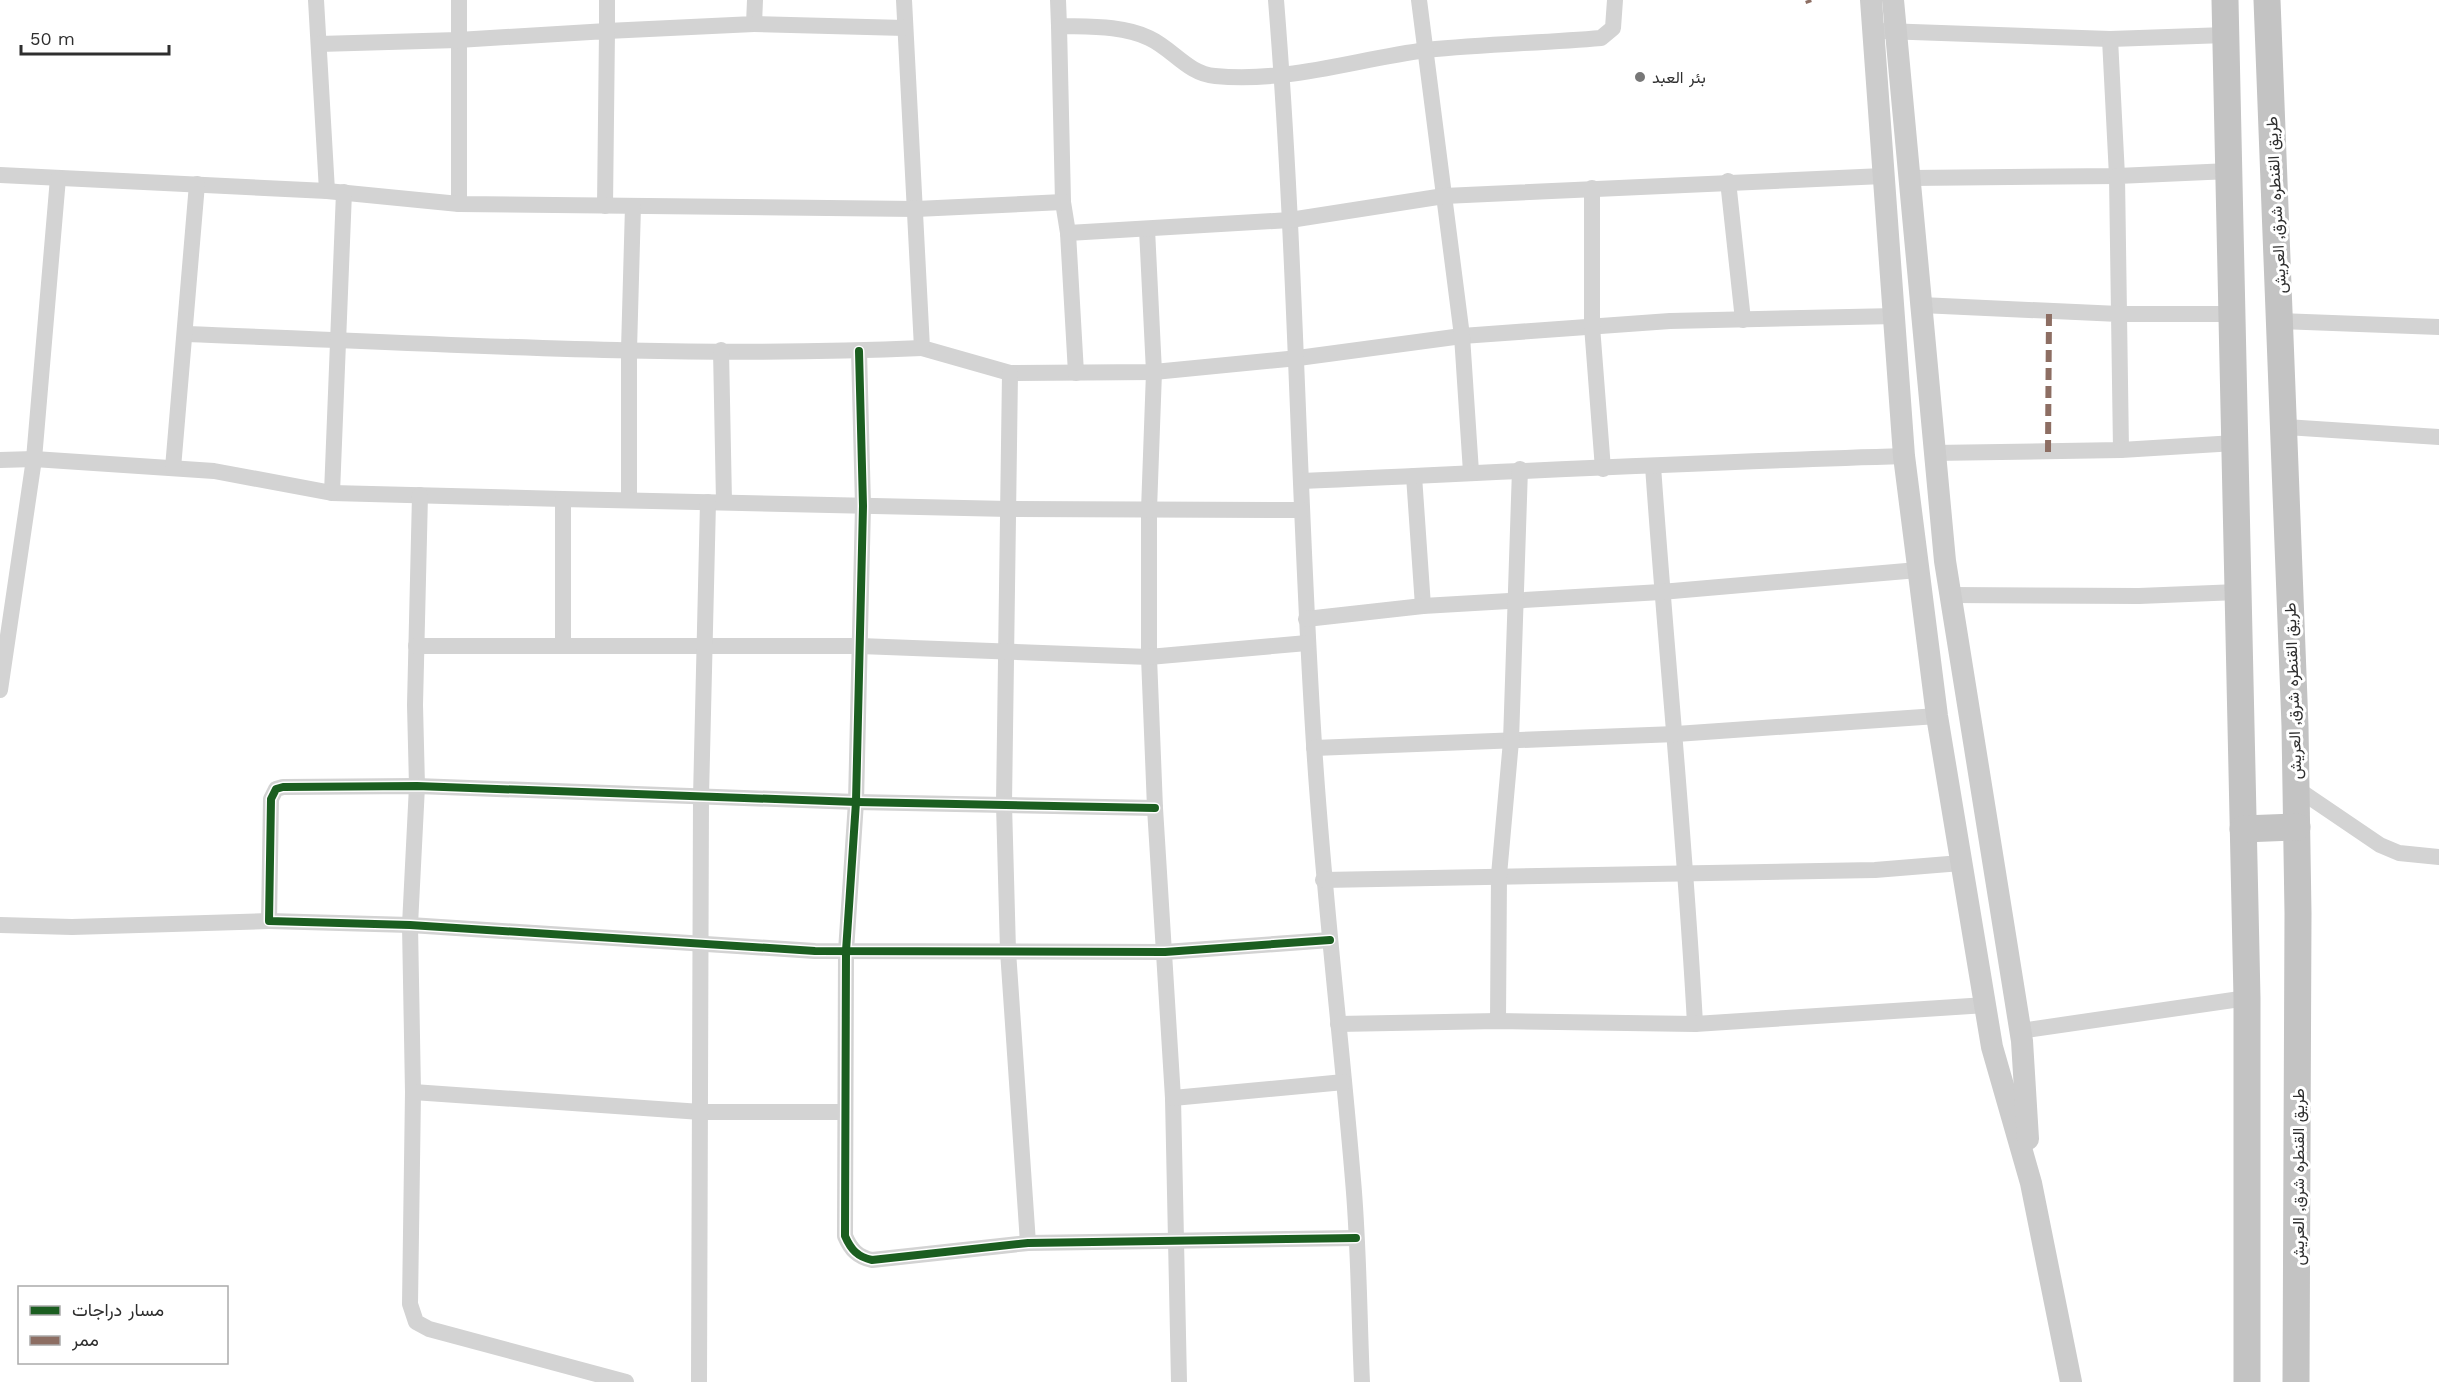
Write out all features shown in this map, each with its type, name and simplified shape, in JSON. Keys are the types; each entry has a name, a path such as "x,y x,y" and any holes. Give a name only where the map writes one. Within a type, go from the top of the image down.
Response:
{"highway":[{"path":"2225,0 2247,998 2247,1382"},
{"name":"طريق القنطره شرق, العريش","path":"2267,0 2285,427 2296,788 2296,1382"},
{"path":"2243,829 2296,827"}],"main road":[{"path":"1871,0 1885,31 1911,178 1934,453 1950,595 2020,1031 2031,1183"},
{"path":"1893,0 1885,31 1882,176 1896,316 1905,456 1918,570 1937,716 1992,1047 2031,1183 2071,1382"}],"street":[{"path":"316,0 336,192 338,339 332,493"},
{"path":"459,0 459,204"},
{"path":"605,206 607,0"},
{"path":"754,24 755,0"},
{"path":"904,0 922,348"},
{"path":"1058,0 1063,202 1068,233 1076,373"},
{"path":"1276,0 1298,358 1306,619 1314,748 1323,880 1354,1184 1362,1382"},
{"path":"1419,0 1462,336 1471,472"},
{"path":"1059,26 1125,30 1147,36 1169,48 1184,64 1212,76 1282,76 1426,51 1600,38 1613,28 1615,0"},
{"path":"319,44 458,40 754,24 905,28"},
{"path":"1885,31 2110,39 2226,35"},
{"path":"2110,39 2117,176 2121,450"},
{"path":"1911,178 2117,176 2230,171"},
{"path":"0,175 336,192 459,204 916,209 1063,202"},
{"path":"1068,233 1290,220 1444,196 1728,181 1882,176"},
{"path":"0,690 3,640 34,459 58,178"},
{"path":"1728,181 1743,320"},
{"path":"174,468 197,184"},
{"path":"1592,188 1592,326 1604,469"},
{"path":"629,500 629,350 633,206"},
{"path":"1147,230 1154,372 1149,510 1149,657 1155,808 1173,1098 1179,1382"},
{"path":"1921,305 2119,314 2232,314"},
{"path":"186,334 629,350 859,351 922,348 1010,373 1076,373 1154,372 1298,358 1462,336 1592,326 1670,321 1896,316"},
{"path":"2281,321 2439,327"},
{"path":"699,1382 703,647 716,502 721,350"},
{"path":"859,351 863,506 860,646 856,802 846,951 845,1236 849,1246 862,1258 872,1260 1028,1243 1356,1238"},
{"path":"1010,373 1004,804 1008,951 1028,1243"},
{"path":"2285,427 2439,437"},
{"path":"1934,453 2121,450 2235,443"},
{"path":"1302,481 1471,472 1604,469 1905,456"},
{"path":"0,460 34,459 214,471 332,493 1009,509 1302,510"},
{"path":"1653,466 1661,592 1676,734 1687,873 1695,1024"},
{"path":"1498,1021 1499,875 1511,741 1520,470"},
{"path":"1414,476 1423,606"},
{"path":"420,495 416,646 417,786 410,925 412,1092 410,1304 416,1322 458,1339 626,1382"},
{"path":"562,499 563,644"},
{"path":"1306,619 1423,606 1661,592 1918,570"},
{"path":"1950,595 2139,596 2238,592"},
{"path":"416,646 563,644 703,647 860,646 1149,657 1308,643"},
{"path":"1314,748 1676,734 1937,716"},
{"path":"269,921 271,799 276,789 417,786 856,802 1155,808"},
{"path":"2296,788 2380,846 2399,853 2439,857"},
{"path":"1323,880 1499,875 1875,870 1961,863"},
{"path":"0,926 72,927 269,921 410,925 846,951 1165,952 1330,940"},
{"path":"2020,1031 2247,998"},
{"path":"1338,1024 1498,1021 1695,1024 1986,1005"},
{"path":"1173,1098 1344,1082"},
{"path":"412,1092 701,1112 845,1112"}],"marked path":[{"path":"2048,452 2049,313"}],"cycle path":[{"path":"859,351 863,506 856,802 846,951 845,1236 847,1241 859,1255 872,1260 1028,1243 1356,1238"},
{"path":"1155,808 856,802 417,786 283,787 276,789 271,799 269,921 410,925 815,951 1165,952 1330,940"}],"place":[{"name":"بئر العبد","path":"1640,77"}]}
